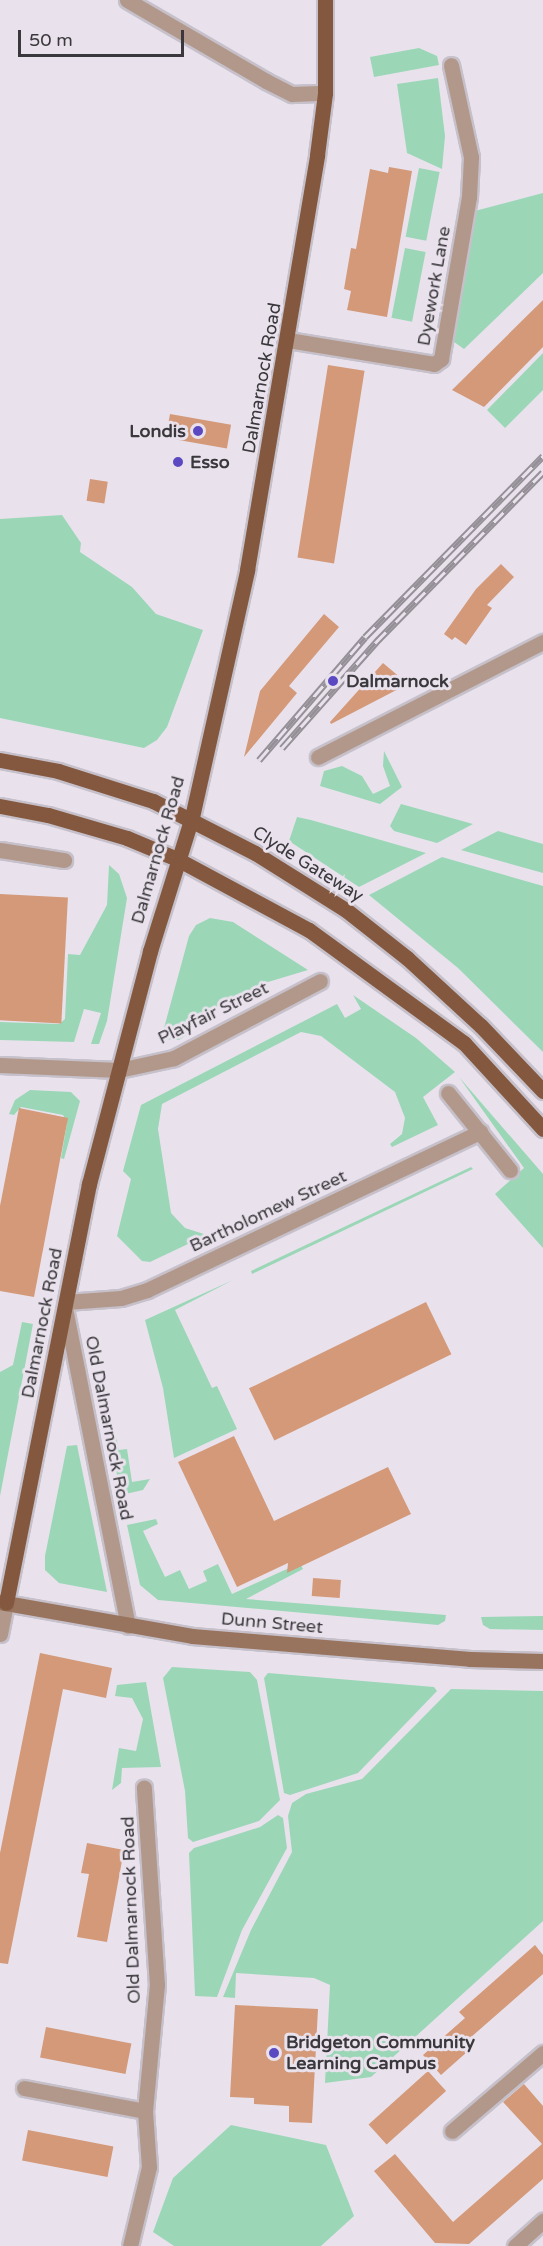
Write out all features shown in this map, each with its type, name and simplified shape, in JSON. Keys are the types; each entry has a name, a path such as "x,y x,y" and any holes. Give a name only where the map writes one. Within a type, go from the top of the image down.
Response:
{"main road":[{"name":"Dalmarnock Road","path":"3,1602 89,1184 177,859 192,817 247,570 288,340 325,93 325,0"},
{"name":"Clyde Gateway","path":"0,760 93,780 192,817 313,888 378,934 481,1026 543,1091"},
{"path":"0,806 76,822 177,859 309,930 406,998 464,1043 543,1129"},
{"name":"Dunn Street","path":"3,1602 128,1626 255,1641 543,1661"}],"street":[{"path":"127,0 292,94 325,93"},
{"name":"Dyework Lane","path":"288,340 434,364 441,359 469,197 471,158 451,65"},
{"path":"318,757 543,642"},
{"path":"0,850 64,860"},
{"name":"Playfair Street","path":"0,1065 119,1070 174,1058 320,981"},
{"path":"448,1093 510,1170"},
{"name":"Bartholomew Street","path":"65,1305 121,1298 147,1290 480,1132"},
{"name":"Old Dalmarnock Road","path":"65,1305 128,1626"},
{"name":"Dalmarnock Road","path":"0,1634 3,1602"},
{"name":"Old Dalmarnock Road","path":"130,2246 149,2167 145,2112 157,1984 144,1787"},
{"path":"452,2132 543,2053"},
{"path":"24,2088 145,2112"},
{"path":"515,2246 543,2221"}],"green space":[{"path":"419,48 437,56 439,65 374,77 370,57"},
{"path":"438,78 445,136 442,169 407,153 397,84"},
{"path":"419,168 440,172 426,241 406,237"},
{"path":"543,193 543,273 464,349 447,337 467,213"},
{"path":"405,248 426,252 412,322 391,318"},
{"path":"543,353 543,390 505,428 487,410"},
{"path":"62,515 81,543 80,552 132,587 156,614 203,630 167,727 157,740 144,748 0,718 0,519"},
{"path":"384,751 402,787 380,804 320,786 324,771 342,766 362,776 373,794 390,786 383,766"},
{"path":"401,804 473,824 437,843 394,831 390,826"},
{"path":"297,817 426,853 359,887 289,841"},
{"path":"498,831 543,844 543,873 461,850"},
{"path":"442,857 543,886 543,1052 458,968 369,895"},
{"path":"109,865 119,874 127,898 107,1021 99,1044 91,1044 101,1013 84,1009 74,1042 0,1040 0,1022 59,1024 65,1019 68,954 80,955 107,905"},
{"path":"210,918 233,922 308,970 268,982 183,1025 188,1034 179,1040 161,1039 189,936 196,925"},
{"path":"353,995 416,1038 455,1072 423,1097 438,1125 392,1147 390,1144 402,1134 405,1118 395,1092 321,1036 301,1032 162,1104 158,1129 171,1213 185,1228 207,1235 150,1262 142,1261 117,1236 131,1179 123,1171 141,1105 337,1004 345,1018 361,1009"},
{"path":"459,1077 543,1174 543,1248 495,1194 524,1168"},
{"path":"30,1090 71,1092 80,1101 64,1159 61,1158 67,1123 63,1115 21,1107 14,1115 9,1114 15,1100"},
{"path":"471,1167 473,1169 252,1274 251,1271"},
{"path":"233,1280 175,1310 212,1388 217,1386 237,1429 174,1458 163,1388 145,1320"},
{"path":"22,1322 33,1324 0,1496 0,1372 13,1365"},
{"path":"110,1408 119,1450 127,1449 132,1482 150,1479 143,1490 121,1495 104,1409"},
{"path":"77,1445 107,1592 59,1583 45,1570 45,1556 67,1446"},
{"path":"156,1519 158,1524 143,1531 165,1577 180,1570 189,1589 207,1581 203,1571 218,1564 232,1594 300,1563 303,1569 246,1599 446,1615 445,1621 438,1625 158,1600 140,1585 127,1525"},
{"path":"543,1616 543,1630 490,1629 483,1625 481,1617"},
{"path":"172,1667 250,1672 257,1680 280,1800 259,1821 193,1842 188,1838 185,1791 163,1678"},
{"path":"268,1673 434,1687 437,1691 358,1773 290,1795 284,1793 264,1678"},
{"path":"146,1682 161,1767 122,1768 121,1783 112,1790 119,1748 136,1751 143,1719 132,1698 115,1696 117,1685"},
{"path":"451,1689 543,1691 543,1921 371,2077 325,2083 330,1985 314,1978 236,1973 235,1998 223,1997 251,1930 292,1852 288,1816 292,1803 306,1794 362,1779"},
{"path":"278,1815 283,1818 287,1848 242,1930 217,1997 195,1996 189,1853 194,1848 260,1827"},
{"path":"231,2125 326,2145 354,2216 321,2246 174,2246 153,2232 173,2178"}],"building":[{"path":"389,167 412,171 387,317 347,310 351,291 344,289 351,248 356,249 370,169 388,173"},
{"path":"543,300 543,347 484,407 452,390"},
{"path":"328,365 365,371 334,563 297,558"},
{"name":"Londis","path":"170,414 231,425 227,448 166,438"},
{"path":"90,479 108,482 104,504 87,501"},
{"path":"501,564 514,577 487,605 492,608 466,645 455,637 452,640 444,634 476,589"},
{"path":"324,614 339,627 289,686 297,693 244,757 260,691"},
{"path":"383,663 408,684 331,724 330,722"},
{"path":"0,894 68,898 61,1023 0,1020"},
{"path":"19,1108 68,1118 34,1297 0,1291 0,1206"},
{"path":"426,1302 451,1354 274,1440 249,1388"},
{"path":"234,1436 274,1521 388,1467 411,1514 287,1573 288,1563 237,1587 178,1462"},
{"path":"313,1578 341,1580 340,1598 312,1596"},
{"path":"40,1653 112,1668 106,1698 63,1689 8,1964 0,1963 0,1853"},
{"path":"87,1843 124,1850 107,1942 77,1937 89,1874 81,1873"},
{"path":"535,1945 543,1955 543,1974 470,2038 476,2044 441,2075 423,2055 465,2018 459,2012"},
{"name":"Bridgeton Community Learning Campus","path":"235,2005 318,2009 312,2123 289,2122 289,2106 254,2104 254,2098 230,2097"},
{"path":"46,2027 131,2044 125,2074 40,2057"},
{"path":"428,2071 446,2091 387,2145 369,2125"},
{"path":"524,2084 543,2106 543,2179 469,2244 435,2243 374,2171 395,2154 453,2222 542,2144 503,2102"},
{"path":"28,2130 113,2147 107,2177 22,2160"}],"railway":[{"path":"259,760 365,637 543,456"},
{"path":"282,748 376,642 543,472"}],"place":[{"name":"Londis","path":"198,431"},
{"name":"Esso","path":"178,462"},
{"name":"Dalmarnock","path":"333,681"},
{"name":"Bridgeton Community Learning Campus","path":"274,2053"}]}
